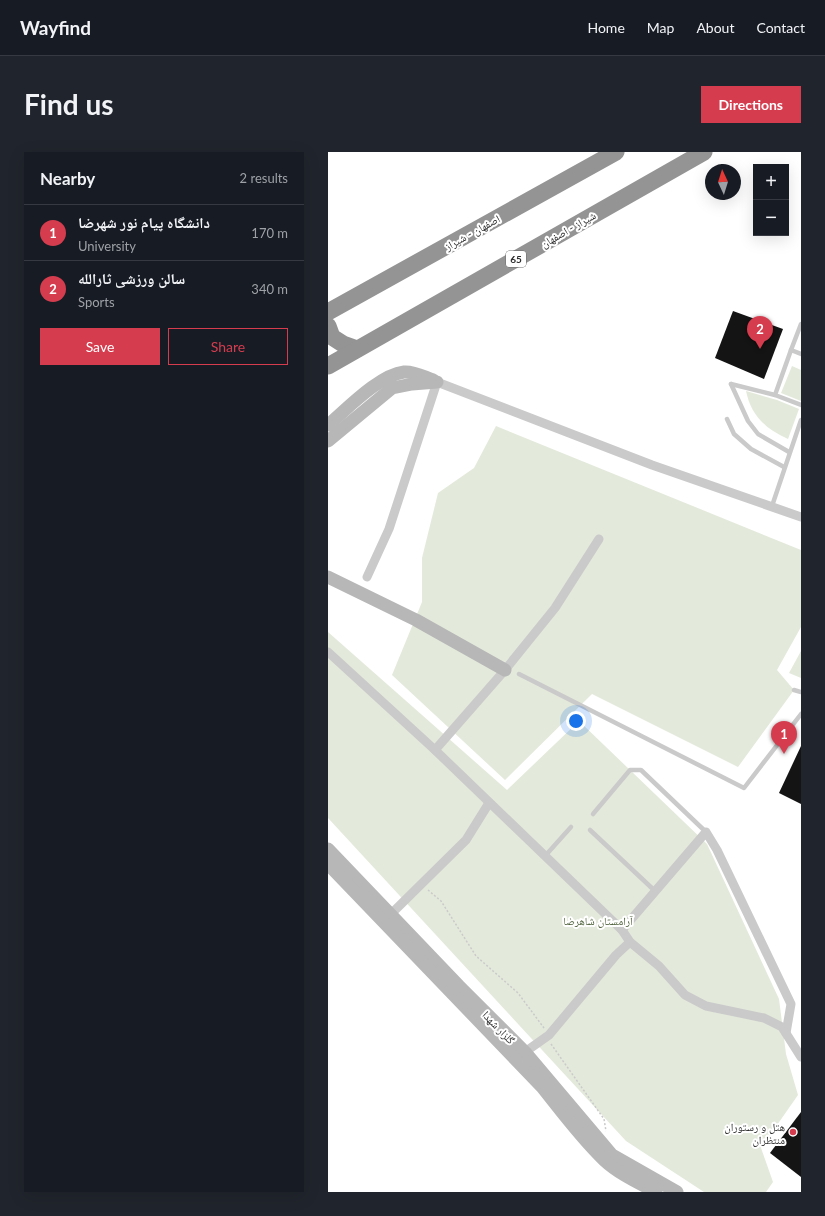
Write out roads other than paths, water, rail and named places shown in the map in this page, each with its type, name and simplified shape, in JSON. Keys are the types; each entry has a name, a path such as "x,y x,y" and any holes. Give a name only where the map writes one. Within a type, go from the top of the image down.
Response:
{"highway":[{"name":"اصفهان - شیراز","path":"330,314 616,152"},
{"name":"شیراز - اصفهان","path":"328,366 704,152"},
{"path":"328,326 332,338 357,349"}],"street":[{"path":"328,425 376,385 396,374 412,372 652,465 801,517"},
{"path":"328,441 392,388 412,384 437,382"},
{"path":"367,577 389,529 437,382"},
{"path":"435,750 505,670 555,608 599,539"},
{"path":"328,577 416,620 505,670"},
{"path":"328,652 435,750 622,930 630,942 659,966 685,995 706,1006 764,1018 782,1027 801,1057"},
{"path":"391,914 466,840 489,802"},
{"path":"622,930 706,832 717,850 791,1004 786,1032"},
{"name":"گلزار شهدا","path":"328,849 459,986 525,1052 605,1160 633,1180 656,1192"},
{"name":"گلزار شهدا","path":"328,864 542,1087 612,1155 677,1192"},
{"path":"525,1052 549,1036 616,955 630,942"}],"lane":[{"path":"775,395 801,324"},
{"path":"791,350 801,354"},
{"path":"789,452 758,434 748,421 732,384 775,395 801,405"},
{"path":"728,419 734,434 751,449 784,467"},
{"path":"772,506 801,420"},
{"path":"519,674 744,788 801,714"},
{"path":"794,690 801,692"},
{"path":"593,814 630,770 641,770 706,832"},
{"path":"545,856 571,827"},
{"path":"590,830 656,891"}],"place":[{"name":"سالن ورزشی ثارالله","path":"760,349"},
{"name":"دانشگاه پیام نور شهرضا","path":"784,754"},
{"name":"هتل و رستوران منتظران","path":"793,1132"}],"park label":[{"name":"آرامستان شاهرضا","path":"598,920"}]}
